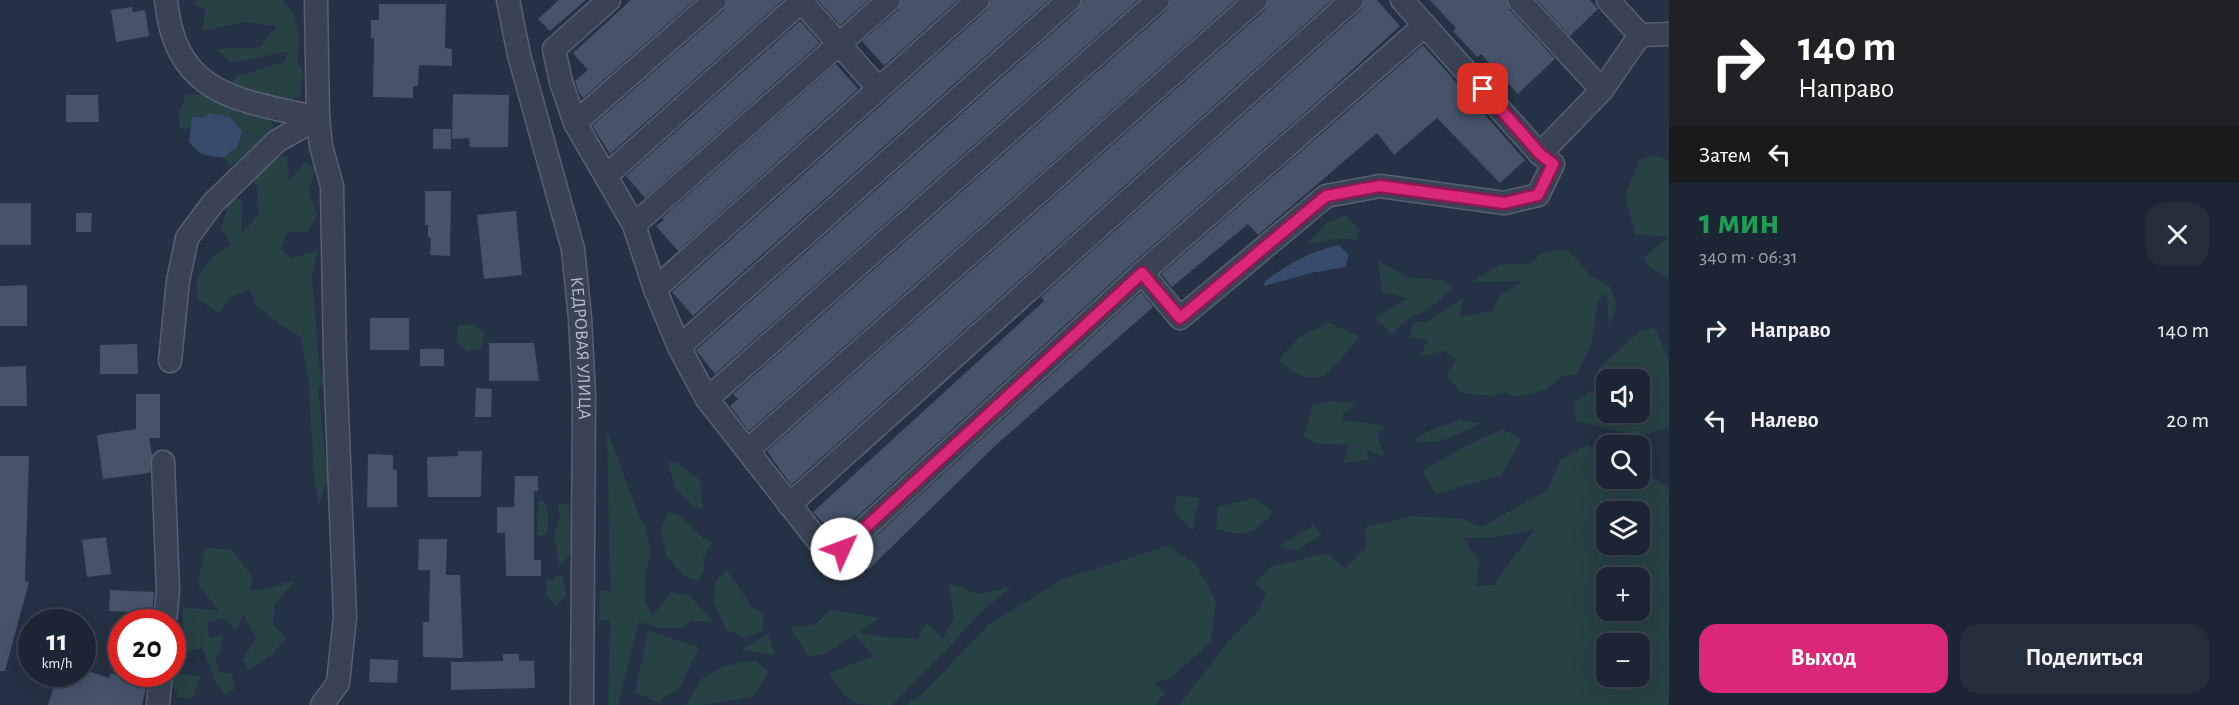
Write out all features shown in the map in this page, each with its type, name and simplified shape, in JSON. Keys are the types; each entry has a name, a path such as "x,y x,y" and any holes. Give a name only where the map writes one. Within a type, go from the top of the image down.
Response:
{"street":[{"path":"166,0 167,14 178,51 200,79 236,99 318,118"},
{"path":"316,0 318,118 321,146 333,186 336,394 345,617 338,683 322,705"},
{"name":"КЕДРОВАЯ УЛИЦА","path":"508,0 519,55 573,249 580,318 584,396 582,705"},
{"path":"609,0 554,49 561,82 575,123 634,225 655,289 679,347 707,399 823,547 842,549 1142,273 1425,25"},
{"path":"575,123 715,0"},
{"path":"606,176 801,0 878,88"},
{"path":"634,225 889,0"},
{"path":"655,289 978,0"},
{"path":"679,347 1069,0"},
{"path":"707,399 1158,0"},
{"path":"748,449 1256,0"},
{"path":"789,505 1352,0"},
{"path":"1142,273 1180,318 1326,196 1380,186 1504,203 1538,195 1553,164 1540,154 1402,0"},
{"path":"1519,0 1602,90"},
{"path":"1608,0 1640,35 1669,34"},
{"path":"1540,154 1602,90 1640,35"},
{"path":"170,361 178,281 187,238 213,202 277,141 318,118"},
{"path":"163,462 168,590 166,609"},
{"path":"158,705 160,687"},
{"path":"563,705 582,705"}],"green space":[{"path":"197,0 283,0 295,17 299,38 297,61 304,74 300,96 282,104 229,87 236,76 284,62 288,51 233,63 215,49 260,47 277,26 244,22 203,31 205,10 192,2"},
{"path":"197,94 266,114 274,126 259,145 232,165 223,158 237,147 205,117 192,117 191,127 180,130 179,112 186,95"},
{"path":"1655,155 1669,160 1669,276 1667,278 1649,267 1644,257 1668,237 1635,234 1625,196 1639,160"},
{"path":"287,156 289,181 305,162 316,169 309,191 317,215 307,233 288,232 281,249 293,258 318,250 312,277 320,372 326,379 318,390 328,478 319,505 314,478 309,385 301,337 256,306 250,289 230,298 220,314 198,300 196,280 211,258 231,244 221,229 230,196 242,200 241,235 258,215 257,186 250,178 270,158"},
{"path":"1345,215 1360,230 1357,241 1338,239 1306,245 1327,223"},
{"path":"1565,249 1578,260 1590,276 1610,286 1617,306 1609,326 1607,293 1598,300 1591,346 1577,375 1564,375 1546,390 1515,397 1504,392 1491,396 1461,393 1446,375 1456,360 1443,351 1419,357 1428,340 1410,337 1413,322 1426,322 1463,298 1459,317 1492,311 1500,295 1523,281 1471,282 1500,265 1530,263 1541,254"},
{"path":"1378,261 1410,278 1444,280 1453,288 1428,310 1410,317 1392,334 1375,318 1407,298 1382,292"},
{"path":"1328,323 1360,336 1338,363 1322,377 1302,377 1278,361 1299,337"},
{"path":"472,324 485,333 481,348 467,352 456,341 458,326"},
{"path":"1655,327 1669,361 1669,428 1634,435 1576,421 1574,402 1596,388 1596,423 1650,423 1650,369 1598,369 1640,331"},
{"path":"1333,401 1356,404 1342,415 1344,421 1386,426 1377,436 1385,457 1367,450 1369,460 1343,463 1349,445 1319,444 1303,437 1313,405"},
{"path":"1460,420 1481,423 1439,441 1411,441 1431,430"},
{"path":"1503,429 1522,439 1501,475 1436,494 1422,471 1461,448"},
{"path":"607,430 646,529 651,553 645,574 645,600 652,616 672,592 689,595 714,622 692,621 681,628 659,628 639,622 618,705 608,705 610,621 599,620 600,591 610,591"},
{"path":"1586,445 1596,450 1596,489 1650,489 1650,476 1669,488 1669,705 1179,705 1232,637 1259,610 1266,593 1255,583 1270,567 1327,553 1345,568 1367,547 1365,527 1412,516 1463,519 1481,527 1548,490 1560,460","holes":["1535,529 1493,585 1477,586 1479,562 1463,538 1499,537"]},
{"path":"668,462 677,463 700,480 703,508 694,507 674,487"},
{"path":"1177,495 1201,498 1195,513 1193,532 1174,512"},
{"path":"1255,498 1273,512 1260,525 1241,533 1216,529 1218,507"},
{"path":"538,501 544,501 548,513 548,531 537,539"},
{"path":"570,503 571,554 559,566 554,535 560,518 558,504"},
{"path":"668,512 682,517 700,536 712,543 703,559 705,570 698,581 684,576 666,556 661,529"},
{"path":"1313,525 1322,535 1297,551 1279,546"},
{"path":"1167,546 1196,564 1216,602 1211,642 1171,678 1154,683 1165,693 1155,705 906,705 922,694 989,624 1063,579"},
{"path":"205,548 231,549 253,577 250,590 263,590 295,581 275,604 273,624 286,637 274,653 248,671 243,659 256,638 243,614 237,630 223,618 207,623 209,638 223,635 221,649 215,658 219,672 232,674 235,689 225,695 216,684 202,648 186,651 186,609 183,607 219,611 198,584"},
{"path":"727,570 752,607 764,614 763,630 746,638 726,630 713,601 716,580"},
{"path":"556,574 563,577 566,596 556,606 546,595 546,580 553,581"},
{"path":"949,583 979,594 1012,587 980,613 892,705 853,701 842,692 829,673 874,656 855,635 827,653 809,657 790,628 815,624 831,610 880,618 859,632 884,637 918,639 926,623 943,638 954,618"},
{"path":"648,631 699,647 680,688 658,702 635,692"},
{"path":"768,634 775,655 741,650"},
{"path":"755,661 770,671 753,696 703,705 686,705 702,678 727,665"},
{"path":"186,675 201,677 192,699 178,697 174,687 186,687"}],"water":[{"path":"209,113 230,117 242,132 237,147 223,158 201,154 189,142 192,117 205,117"},
{"path":"1339,245 1349,255 1345,267 1311,273 1264,286 1265,281 1291,264"}],"building":[{"path":"559,0 586,0 550,31 538,19"},
{"path":"631,0 695,0 583,98 575,81 588,70 573,53"},
{"path":"728,0 783,0 610,154 592,126 724,10"},
{"path":"818,0 869,0 840,25"},
{"path":"902,0 958,0 884,66 862,41 898,10"},
{"path":"991,0 1049,0 693,316 672,292 987,10"},
{"path":"1082,0 1138,0 715,374 696,350 1078,10"},
{"path":"1171,0 1236,0 749,431 730,406 738,399 733,394 1167,10"},
{"path":"1269,0 1332,0 791,485 767,451 1265,10"},
{"path":"1365,0 1377,0 1400,26 1133,263 837,535 834,535 813,512 1044,301 1041,297 1361,10"},
{"path":"1430,0 1506,0 1509,9 1555,59 1518,94 1481,54 1477,57 1453,31 1456,28"},
{"path":"1537,0 1590,0 1598,9 1570,36"},
{"path":"379,4 446,4 445,48 452,49 452,66 419,65 418,86 413,86 413,98 373,97 374,38 371,38 371,20 379,20"},
{"path":"132,7 133,12 145,10 149,36 116,42 111,10"},
{"path":"800,21 820,43 645,198 626,176"},
{"path":"1423,45 1525,160 1500,183 1437,118 1394,155 1377,133 1258,235 1248,224 1172,287 1161,274"},
{"path":"836,64 858,89 678,251 656,226 664,220 662,218"},
{"path":"453,94 509,95 508,147 470,147 469,138 452,139"},
{"path":"66,95 98,95 99,122 66,122"},
{"path":"433,129 451,129 451,149 433,149"},
{"path":"425,191 451,191 450,256 430,255 431,238 428,237 428,225 425,225"},
{"path":"0,203 31,203 31,245 0,245"},
{"path":"516,211 522,275 484,279 477,215"},
{"path":"76,213 92,213 91,232 76,232"},
{"path":"27,285 27,326 0,326 0,286"},
{"path":"1141,292 1153,307 996,445 868,570 858,561 854,556"},
{"path":"370,318 409,318 409,350 370,350"},
{"path":"489,343 534,343 539,381 489,381"},
{"path":"137,344 138,374 100,374 100,345"},
{"path":"420,349 444,349 444,366 420,366"},
{"path":"26,366 27,406 0,406 0,367"},
{"path":"476,388 492,389 491,417 475,417"},
{"path":"136,394 160,394 160,438 149,438 152,455 150,473 103,479 97,435 136,429"},
{"path":"458,451 482,451 481,497 428,497 427,457 458,456"},
{"path":"368,454 393,455 393,469 397,470 397,507 367,507"},
{"path":"0,456 29,456 25,581 29,582 22,609 18,609 18,623 5,671 0,671"},
{"path":"515,476 538,476 538,491 534,491 534,560 541,560 541,576 506,576 505,533 497,533 497,507 514,507"},
{"path":"106,537 111,574 87,577 82,540"},
{"path":"419,539 447,539 446,575 460,575 463,658 423,657 423,622 429,622 430,570 418,570"},
{"path":"110,590 154,592 152,609 109,609"},
{"path":"503,654 519,654 519,661 534,661 535,688 451,690 451,662 503,661"},
{"path":"370,659 398,660 397,683 369,682"},
{"path":"96,674 108,678 108,687 146,689 142,705 48,705 54,687 96,687"}],"route":[{"path":"842,549 1142,273 1180,318 1326,196 1380,186 1504,203 1538,195 1553,164 1540,154 1483,89"}]}
